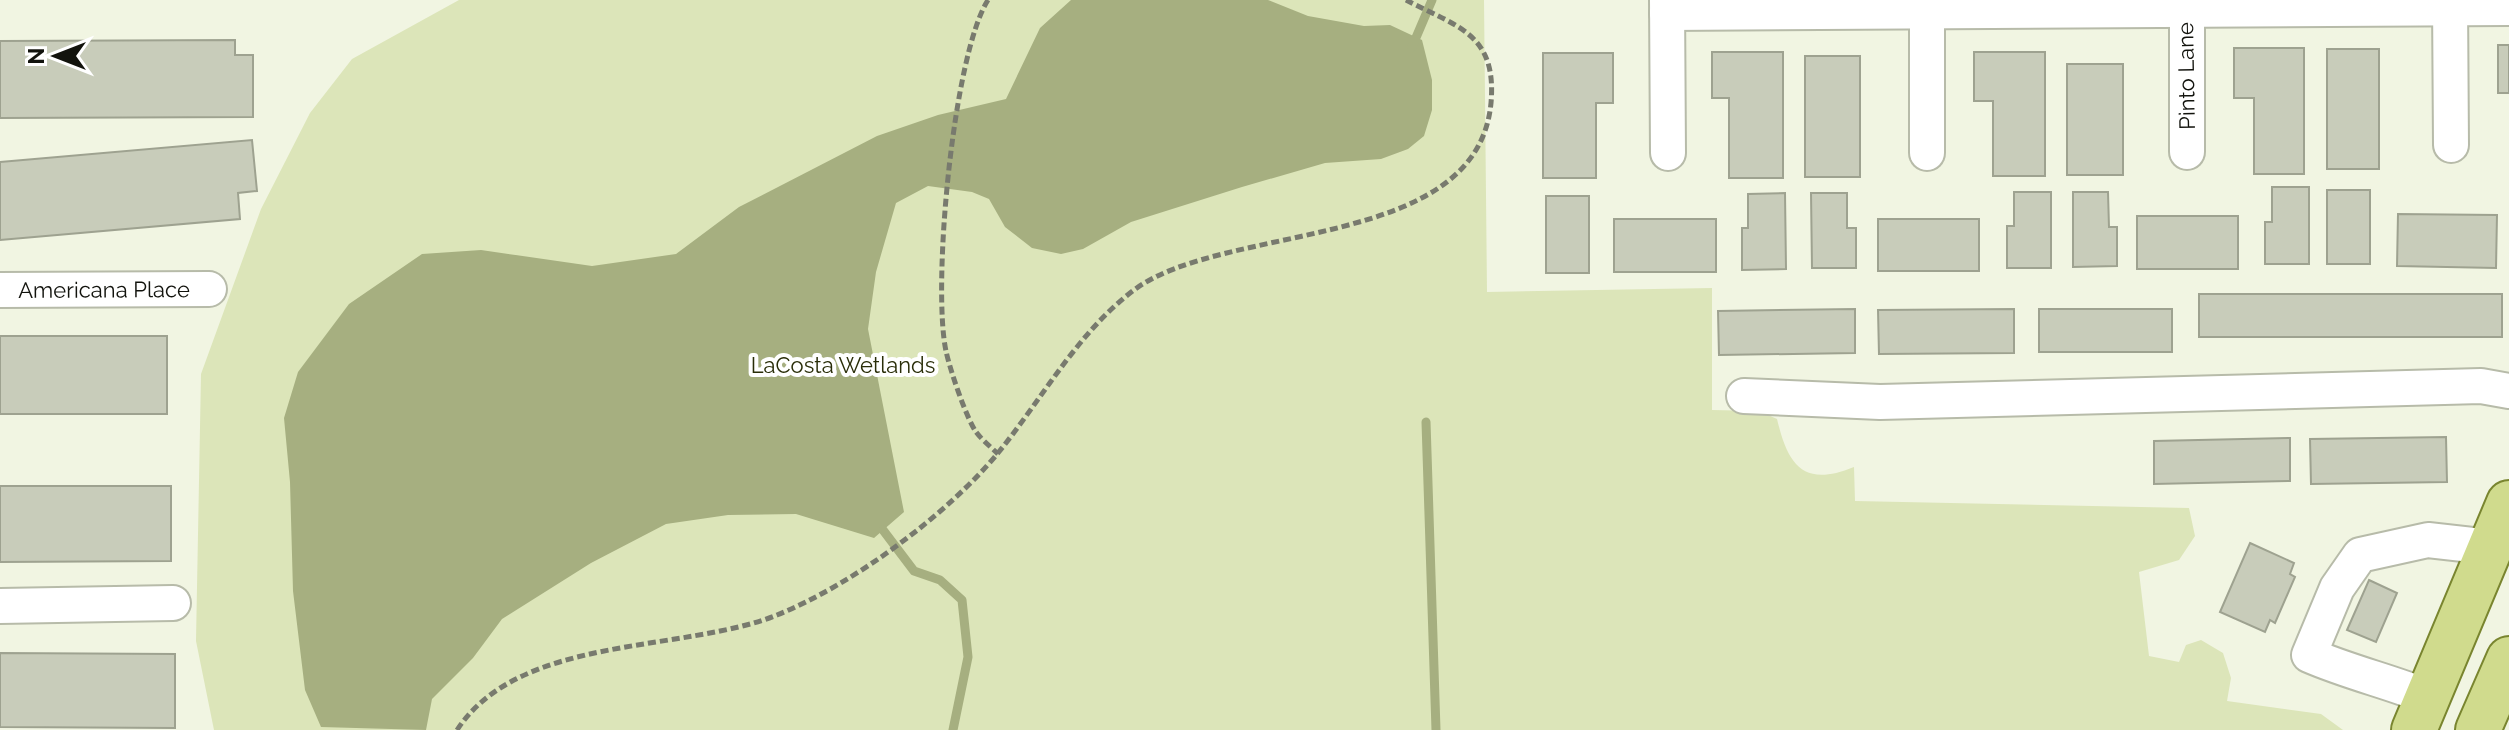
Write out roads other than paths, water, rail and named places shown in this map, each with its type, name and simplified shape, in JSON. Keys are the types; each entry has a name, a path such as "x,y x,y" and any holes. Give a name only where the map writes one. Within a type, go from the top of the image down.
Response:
{"main road":[{"path":"2421,719 2509,503"},
{"path":"2490,726 2509,659"}],"street":[{"path":"2449,4 2451,145"},
{"path":"1668,153 1667,7 2449,4 2509,8"},
{"path":"1927,6 1927,153"},
{"name":"Pinto Lane","path":"2186,6 2187,152"},
{"name":"Americana Place","path":"0,290 209,289"},
{"path":"1744,396 1880,402 2481,386 2509,391"},
{"path":"2421,719 2394,683 2352,673 2309,655 2337,588 2360,555 2428,540 2490,547"},
{"path":"0,606 173,603"}],"waterway":[{"path":"1412,47 1432,0"},
{"path":"1426,422 1436,730"},
{"path":"883,530 914,571 940,580 962,600 968,657 953,730"}],"park label":[{"name":"LaCosta Wetlands","path":"843,365"}]}
